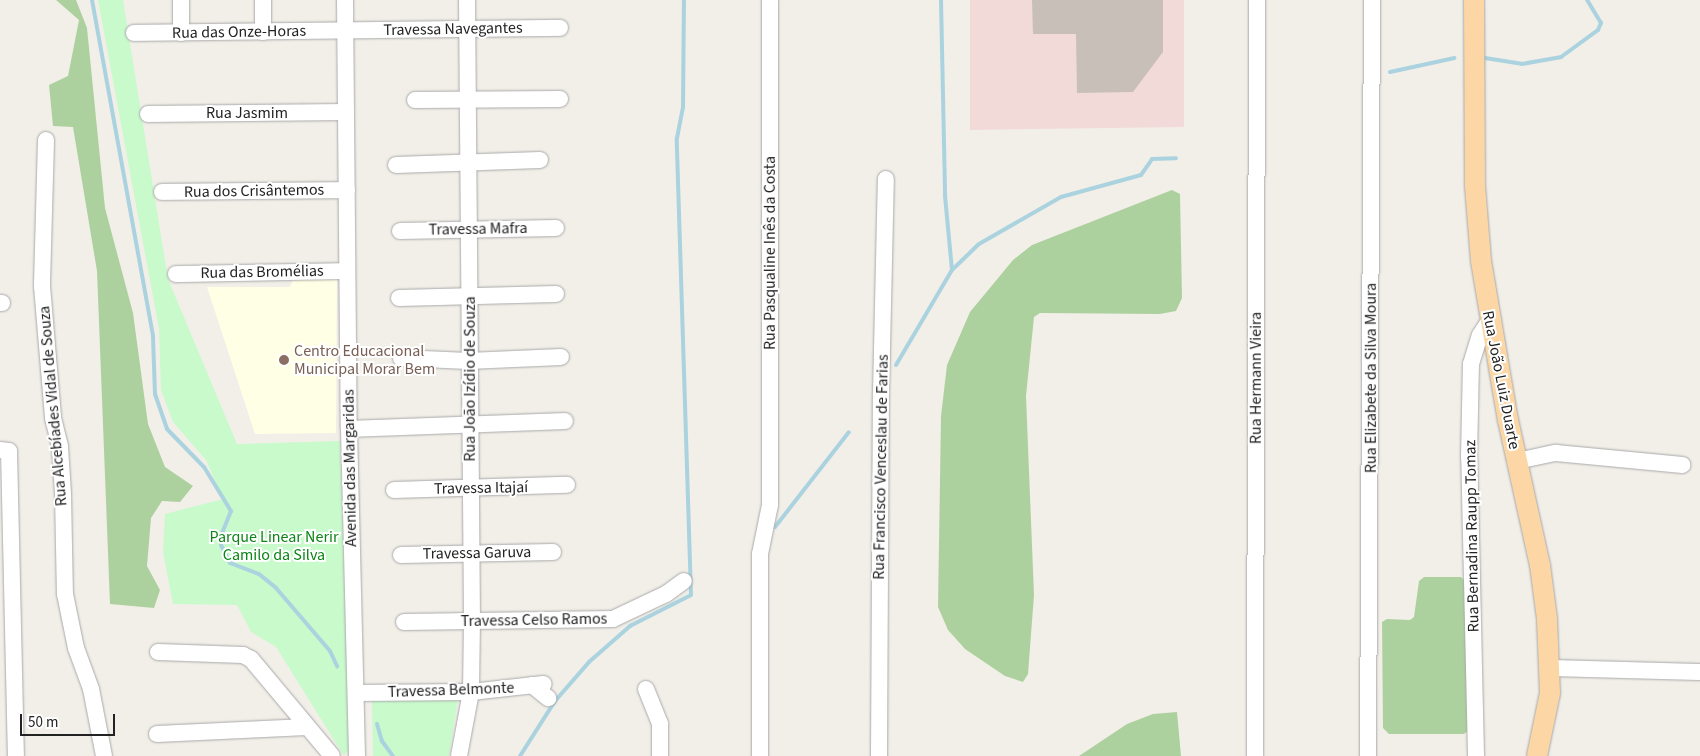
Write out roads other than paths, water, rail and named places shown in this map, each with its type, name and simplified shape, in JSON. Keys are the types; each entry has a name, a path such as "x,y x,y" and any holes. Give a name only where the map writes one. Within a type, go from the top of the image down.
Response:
{"main road":[{"name":"Rua João Luiz Duarte","path":"1474,0 1476,207 1489,321 1540,565 1550,668 1549,702 1537,756"}],"street":[{"path":"181,0 181,33"},
{"path":"263,0 263,32"},
{"name":"Avenida das Margaridas","path":"345,0 349,429 357,693 357,756"},
{"name":"Rua João Izídio de Souza","path":"459,756 471,692 472,621 472,553 469,488 471,424 468,362 471,230 467,0"},
{"name":"Rua Pasqualine Inês da Costa","path":"760,756 760,554 770,505 770,0"},
{"name":"Rua Hermann Vieira","path":"1255,756 1257,0"},
{"name":"Rua Elizabete da Silva Moura","path":"1368,756 1372,0"},
{"name":"Travessa Navegantes","path":"345,30 560,28"},
{"name":"Rua das Onze-Horas","path":"134,33 345,30"},
{"path":"415,100 468,98 560,99"},
{"name":"Rua Jasmim","path":"148,114 346,112"},
{"name":"Rua Alcebíades Vidal de Souza","path":"46,140 42,286 53,418 60,447 65,594 74,641 98,718 104,756"},
{"path":"396,165 469,165 540,160"},
{"name":"Rua Francisco Venceslau de Farias","path":"879,756 881,393 886,179"},
{"name":"Rua dos Crisântemos","path":"162,192 347,190"},
{"name":"Travessa Mafra","path":"400,231 556,228"},
{"name":"Rua das Bromélias","path":"176,274 347,271"},
{"path":"400,298 469,294 556,294"},
{"name":"Rua Bernadina Raupp Tomaz","path":"1476,756 1469,457 1471,364 1480,335 1489,321"},
{"path":"401,358 468,362 561,357"},
{"path":"349,429 565,421"},
{"path":"5,451 8,721 16,756"},
{"path":"1517,461 1556,453 1682,465"},
{"name":"Travessa Itajaí","path":"394,490 567,486"},
{"name":"Travessa Garuva","path":"401,555 553,552"},
{"name":"Travessa Celso Ramos","path":"404,622 612,619 666,594 684,581"},
{"path":"158,652 242,655 251,659 332,756"},
{"path":"1550,668 1700,672"},
{"name":"Travessa Belmonte","path":"357,693 541,689"},
{"path":"646,689 660,724 660,756"},
{"path":"157,734 307,727"}],"waterway":[{"path":"92,0 153,337 155,394 167,429 204,467 231,511 222,533 221,545 230,563 259,574 276,588 330,651 337,666"},
{"path":"520,756 555,701 589,662 630,626 691,595 677,138 683,108 684,0"},
{"path":"941,0 945,196 952,270"},
{"path":"1485,58 1522,64 1561,57 1598,30 1601,23 1587,0"},
{"path":"1390,72 1454,58"},
{"path":"896,365 952,270 979,244 1061,197 1141,175 1152,159 1176,158"},
{"path":"775,527 849,432"},
{"path":"377,724 382,741 393,756"}],"place":[{"name":"Centro Educacional Municipal Morar Bem","path":"284,360"}],"park label":[{"name":"Parque Linear Nerir Camilo da Silva","path":"274,546"}]}
